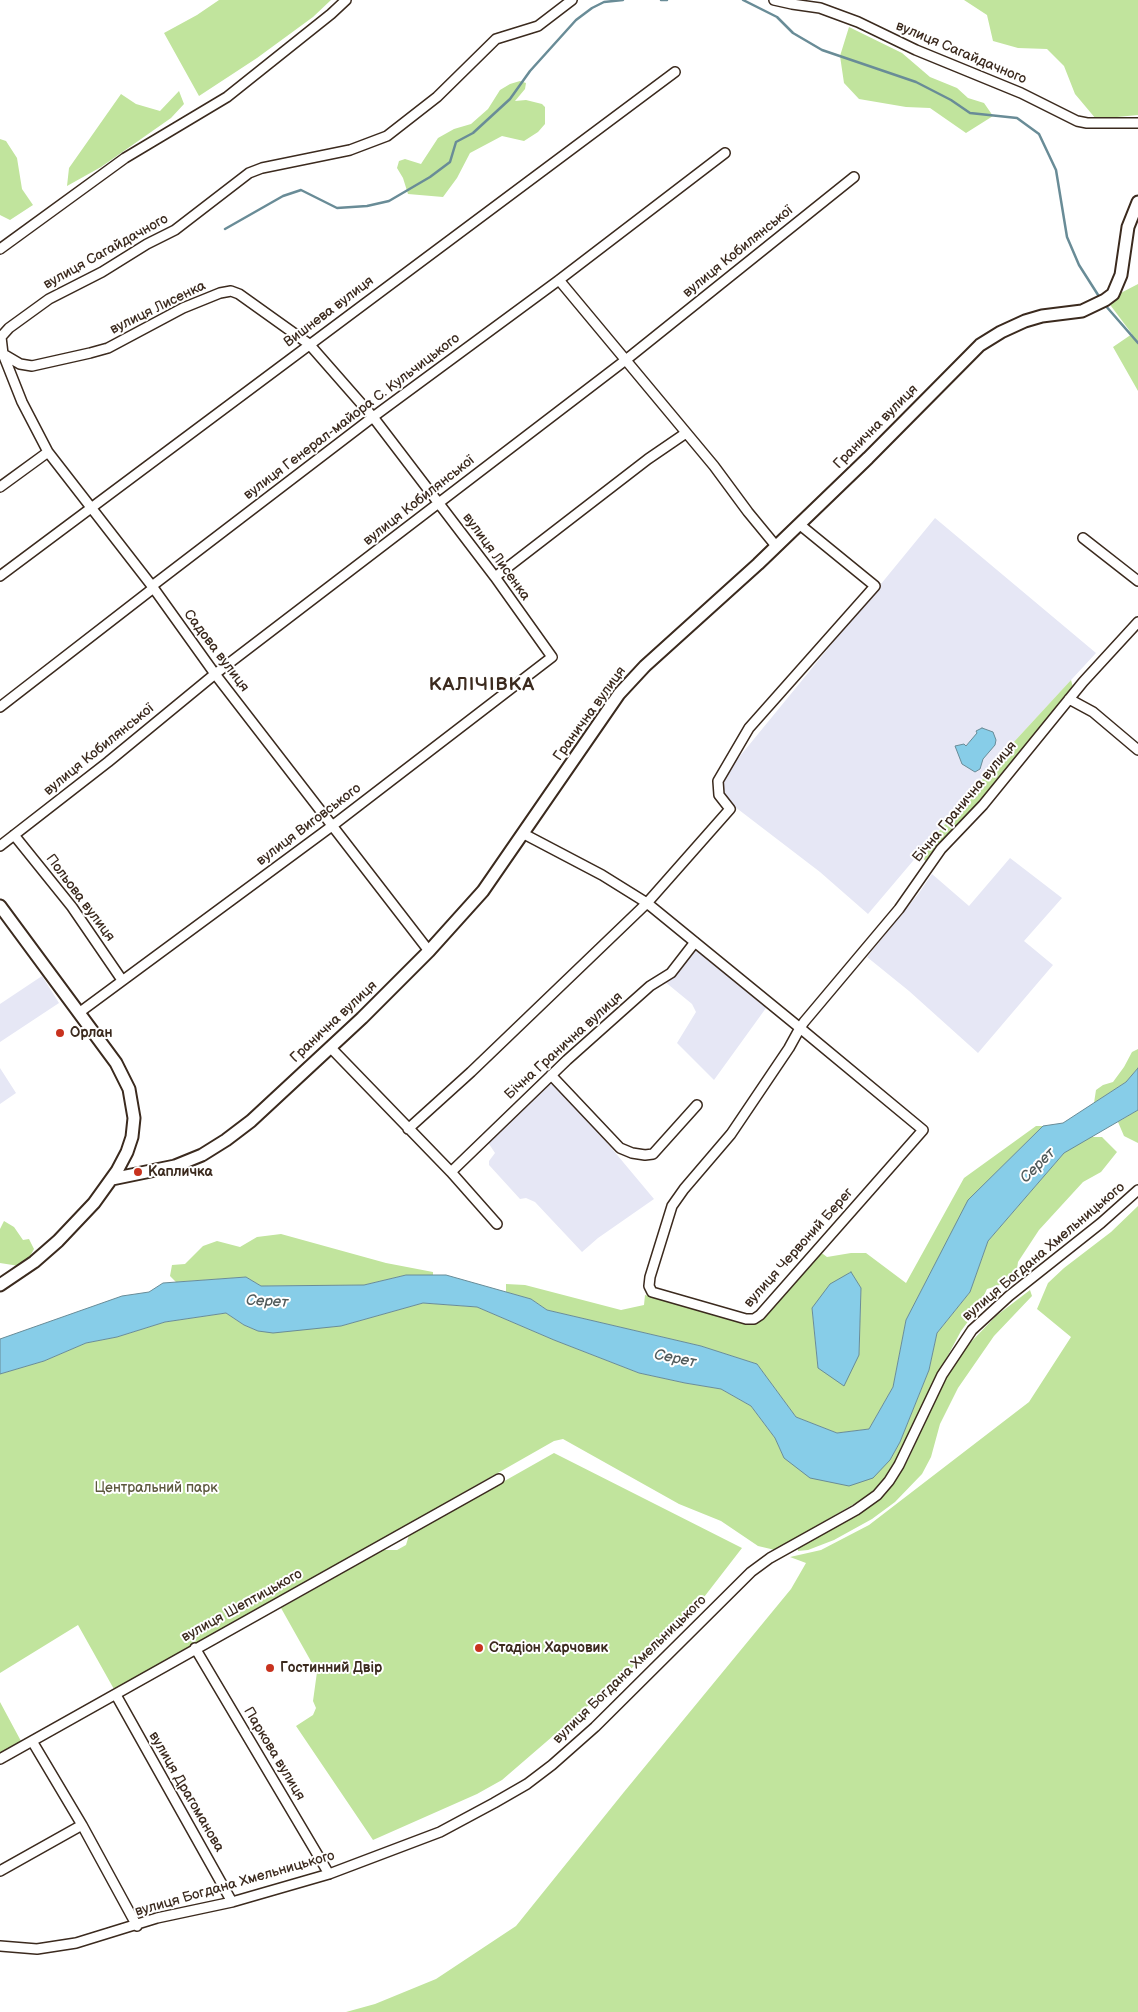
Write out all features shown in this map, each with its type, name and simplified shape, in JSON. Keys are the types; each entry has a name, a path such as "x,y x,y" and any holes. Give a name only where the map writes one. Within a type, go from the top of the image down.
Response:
{"street":[{"path":"0,249 125,158 227,97 346,0"},
{"name":"вулиця Сагайдачного","path":"1,354 3,334 27,314 49,298 97,275 147,244 175,230 206,208 241,178 262,168 350,150 387,136 437,97 496,39 538,26 572,0"},
{"name":"вулиця Сагайдачного","path":"774,0 820,8 858,22 916,50 1021,93 1077,120 1087,123 1138,123"},
{"name":"Вишнева вулиця","path":"0,576 674,72"},
{"name":"вулиця Генерал-майора С. Кульчицького","path":"0,707 151,590 152,586 373,417 559,280 725,153"},
{"name":"вулиця Кобилянської","path":"0,846 108,762 215,674 627,359 854,177"},
{"name":"Гранична вулиця","path":"112,1179 175,1166 213,1149 251,1121 429,952 483,891 627,685 868,458 963,361 986,341 1030,319 1088,309 1113,294 1121,275 1128,227 1138,202"},
{"path":"559,280 627,359 776,546"},
{"name":"вулиця Лисенка","path":"1,354 20,364 32,366 90,353 108,348 184,308 227,291 239,294 309,344 373,417 439,502 552,657"},
{"name":"Садова вулиця","path":"1,354 22,402 48,452 152,586 215,674 429,952"},
{"path":"495,578 648,459 686,433"},
{"path":"0,487 48,452"},
{"path":"408,1129 647,903 730,809 719,794 718,781 754,721 786,688 875,586 799,524"},
{"path":"1083,538 1138,581"},
{"name":"Бічна Гранична вулиця","path":"800,1028 899,909 941,849 983,804 1069,699 1138,622"},
{"name":"вулиця Виговського","path":"80,1012 332,826 552,657"},
{"path":"1069,699 1093,712 1138,750"},
{"path":"524,834 602,874 647,903 800,1028"},
{"name":"Польова вулиця","path":"14,835 72,907 122,980"},
{"path":"0,1285 29,1266 58,1241 94,1203 112,1179 130,1144 134,1118 131,1098 122,1073 80,1012 2,913"},
{"name":"Бічна Гранична вулиця","path":"451,1172 551,1075 650,986 671,973 695,942"},
{"name":"вулиця Червоний Берег","path":"800,1028 923,1130 757,1318 746,1319 652,1292 649,1286 650,1277 672,1206 731,1134 785,1055 800,1028"},
{"path":"330,1046 451,1172 498,1224"},
{"path":"551,1075 620,1148 632,1153 653,1154 697,1105"},
{"name":"вулиця Богдана Хмельницького","path":"0,1946 37,1949 58,1947 137,1926 157,1918 232,1902 329,1874 440,1832 534,1779 595,1727 751,1572 770,1558 856,1510 878,1495 894,1474 942,1375 972,1330 1009,1296 1138,1190"},
{"name":"вулиця Шептицького","path":"0,1759 499,1479"},
{"name":"Паркова вулиця","path":"195,1648 329,1874"},
{"name":"вулиця Драгоманова","path":"116,1695 232,1902"},
{"path":"32,1741 82,1825 137,1926"},
{"path":"0,1871 82,1825"}],"shaded area":[{"path":"935,518 1096,653 1012,744 868,914 820,872 726,800 722,792 722,778"},
{"path":"1010,858 1062,898 1024,941 1053,965 978,1053 909,991 867,957 932,874 969,906"},
{"path":"695,948 766,1008 714,1080 677,1043 696,1012 692,1004 664,981"},
{"path":"42,976 59,1003 0,1042 0,1004"},
{"path":"0,1068 16,1093 0,1104"},
{"path":"548,1084 554,1085 577,1107 654,1199 598,1238 582,1252 535,1202 526,1198 520,1199 489,1165 489,1161 495,1153 487,1141"}],"green space":[{"path":"219,0 331,0 313,17 257,58 199,96 164,33 197,15"},
{"path":"964,0 1138,0 1138,115 1096,119 1075,94 1064,66 1047,49 1018,48 993,41 987,15"},
{"path":"849,27 902,53 930,77 957,88 968,98 984,103 993,116 966,133 930,108 906,107 859,99 844,83 840,56"},
{"path":"520,81 526,83 525,89 515,101 526,100 542,104 545,107 545,124 538,132 524,141 502,136 470,153 457,178 443,197 408,194 403,178 397,168 399,161 405,159 421,164 438,138 454,129 471,124 488,109 500,90"},
{"path":"179,91 184,104 171,118 101,167 67,186 69,168 121,94 136,104 160,111"},
{"path":"0,139 6,141 17,158 22,189 33,205 10,220 0,215"},
{"path":"1138,284 1138,391 1113,347 1132,334 1108,302 1115,296"},
{"path":"1071,680 1072,693 928,863 919,855 1012,744"},
{"path":"1138,1049 1138,1068 1126,1082 1094,1103 1096,1090 1103,1085 1113,1082 1132,1052"},
{"path":"1138,1110 1138,1143 1124,1136 1118,1122"},
{"path":"1036,1126 1043,1126 968,1201 906,1320 893,1387 869,1429 837,1433 796,1417 757,1364 701,1346 547,1310 531,1299 506,1292 506,1284 525,1285 621,1310 644,1305 645,1295 757,1323 819,1251 827,1257 851,1253 866,1253 906,1283 964,1178","holes":["850,1272 861,1288 859,1355 818,1368 812,1308"]},
{"name":"Центральний парк","path":"1090,1137 1102,1137 1117,1152 1101,1172 1083,1182 1039,1230 1018,1262 1017,1269 1003,1284 987,1289 978,1308 961,1331 937,1376 912,1426 904,1450 889,1474 871,1494 775,1550 758,1546 721,1521 679,1504 563,1439 554,1441 115,1691 78,1625 0,1673 0,1374 44,1361 86,1343 117,1337 165,1322 226,1313 244,1325 258,1331 341,1326 423,1303 477,1307 554,1340 639,1373 721,1389 751,1406 775,1438 784,1458 890,1460 900,1442 929,1370 937,1333 970,1292 988,1241 1064,1153"},
{"path":"1138,1206 1138,2012 346,2012 375,2004 436,1979 516,1926 791,1589 806,1563 790,1557 821,1550 869,1525 1029,1402 1071,1337 1037,1309 1048,1283 1064,1268 1111,1232"},
{"path":"4,1221 14,1227 23,1240 29,1239 34,1249 28,1260 19,1266 0,1263 0,1229"},
{"path":"281,1234 386,1263 433,1272 433,1275 406,1275 364,1285 261,1286 246,1277 176,1282 170,1276 172,1265 185,1264 203,1246 217,1241 240,1247 257,1237"},
{"path":"1030,1290 1032,1296 994,1336 958,1388 940,1424 931,1457 922,1474 895,1502 872,1519 834,1540 808,1550 798,1551 798,1548 806,1543 875,1503 891,1486 908,1460 941,1386 958,1358 996,1316"},
{"name":"Стадіон Харчовик","path":"554,1453 742,1548 684,1623 502,1780 477,1794 373,1840 296,1726 313,1715 316,1708 313,1701 317,1672 281,1608 383,1550 397,1550 406,1545 409,1535"},
{"path":"0,1702 22,1743 0,1755"}],"water":[{"path":"982,728 993,732 996,740 995,745 983,759 980,769 975,772 962,764 955,746 964,744 966,746 977,733 976,731"},
{"name":"Серет","path":"1138,1068 1138,1110 1064,1153 988,1241 970,1292 937,1333 929,1370 900,1442 890,1460 873,1478 849,1486 810,1478 784,1458 775,1438 751,1406 721,1389 639,1373 554,1340 477,1307 423,1303 341,1326 273,1333 258,1331 244,1325 226,1313 165,1322 117,1337 86,1343 44,1361 0,1374 0,1339 122,1296 149,1292 163,1283 246,1277 261,1286 364,1285 406,1275 446,1275 531,1299 547,1310 701,1346 757,1364 796,1417 837,1433 869,1429 893,1387 906,1320 968,1200 1043,1126 1063,1123 1126,1082"},
{"path":"851,1272 861,1288 859,1355 844,1386 818,1368 812,1308 830,1284"}],"waterway":[{"path":"225,229 283,196 301,190 337,208 367,206 389,201 430,177 450,162 456,142 473,133 510,99 530,71 576,20 604,2 623,0"},
{"path":"661,0 667,0"},
{"path":"743,0 777,17 793,33 822,50 916,82 951,100 970,113 1017,118 1039,134 1056,170 1067,237 1079,265 1100,298"},
{"path":"1105,305 1138,343"}],"place":[{"name":"Орлан","path":"60,1033"},
{"name":"Капличка","path":"138,1172"},
{"name":"Стадіон Харчовик","path":"479,1648"},
{"name":"Гостинний Двір","path":"270,1668"}],"district":[{"name":"КАЛІЧІВКА","path":"482,685"}]}
